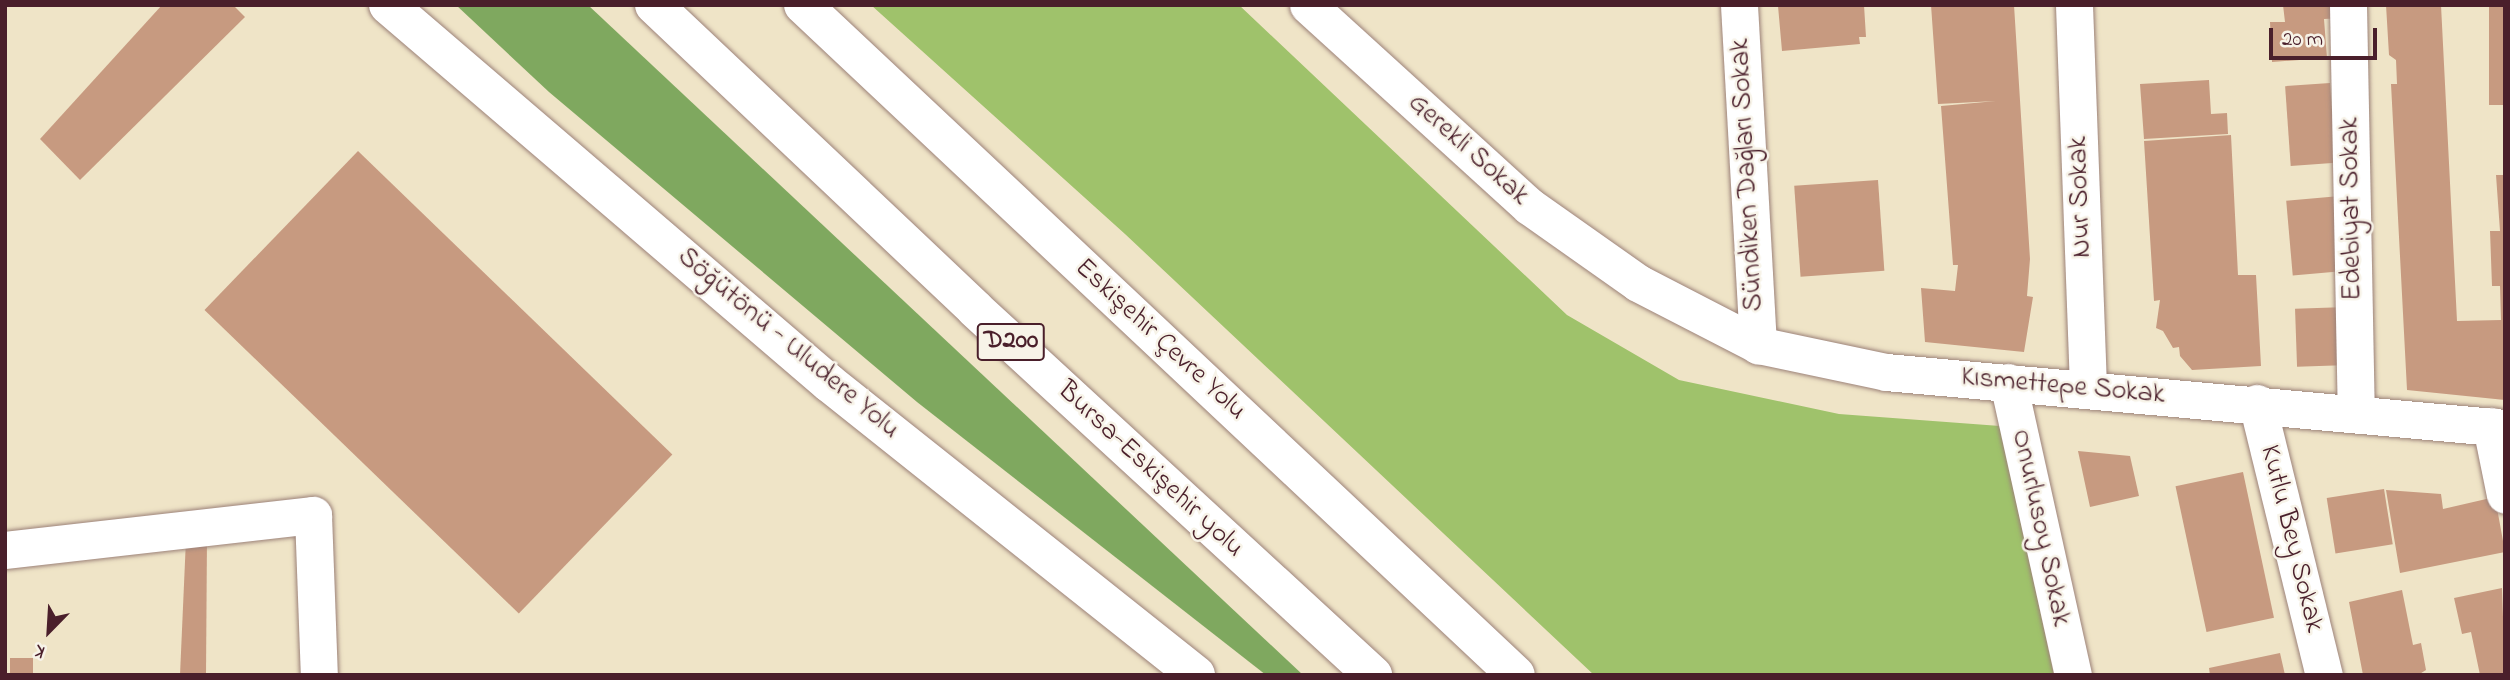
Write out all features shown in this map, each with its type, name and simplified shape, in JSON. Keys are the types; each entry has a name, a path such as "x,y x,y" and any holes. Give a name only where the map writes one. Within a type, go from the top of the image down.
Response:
{"main road":[{"name":"Söğütönü - Uludere Yolu","path":"388,5 829,383 1196,675"},
{"name":"Bursa-Eskişehir yolu","path":"654,5 975,309 1373,675"},
{"name":"Eskişehir Çevre Yolu","path":"803,5 1516,675"}],"street":[{"name":"Gerekli Sokak","path":"1308,5 1529,206 1638,283"},
{"name":"Sündiken Dağları Sokak","path":"1739,5 1758,345"},
{"name":"Nur Sokak","path":"2074,5 2088,389"},
{"name":"Edebiyat Sokak","path":"2348,5 2356,413"},
{"name":"Kısmettepe Sokak","path":"1638,283 1758,345 1886,372 2257,403 2498,427"},
{"name":"Onurlusoy Sokak","path":"2008,382 2073,675"},
{"name":"Kutlu Bey Sokak","path":"2257,403 2324,675"},
{"path":"2498,427 2505,495"},
{"path":"5,550 313,515 319,675"}],"green space":[{"path":"456,5 588,5 1303,675 1266,675 917,402 549,92"},
{"path":"871,5 1239,5 1567,315 1679,380 1839,414 2000,426 2054,675 1594,675 1125,234"}],"building":[{"path":"162,5 233,5 245,17 80,180 40,139"},
{"path":"1864,5 1866,37 1859,37 1860,44 1782,51 1778,6"},
{"path":"1931,5 2014,5 2030,259 2027,296 2033,297 2024,352 1925,342 1921,288 1955,291 1958,265 1953,265 1941,106 1996,101 1938,104"},
{"path":"2283,5 2343,5 2343,18 2324,19 2327,58 2272,62 2270,22 2285,22"},
{"path":"2386,5 2441,5 2457,321 2501,320 2500,286 2492,286 2490,231 2500,231 2496,175 2505,175 2505,400 2407,390 2391,84 2397,84 2396,60 2389,55"},
{"path":"2489,6 2505,6 2505,105 2489,105"},
{"path":"2209,80 2211,114 2227,113 2228,134 2144,139 2140,84"},
{"path":"2330,83 2336,163 2291,166 2285,86"},
{"path":"2231,135 2238,275 2256,275 2261,366 2192,370 2180,356 2179,347 2173,348 2163,331 2156,328 2160,300 2154,301 2144,141"},
{"path":"358,151 672,455 519,614 204,310"},
{"path":"1878,180 1884,271 1801,277 1794,186"},
{"path":"2340,196 2347,271 2293,275 2286,201"},
{"path":"2347,307 2349,365 2297,367 2295,309"},
{"path":"2078,451 2130,456 2139,496 2090,507"},
{"path":"2243,472 2274,618 2206,632 2176,486"},
{"path":"2384,489 2393,544 2335,553 2327,498"},
{"path":"2386,490 2441,494 2443,509 2495,497 2505,552 2400,573"},
{"path":"207,536 206,675 180,675 186,539"},
{"path":"2502,588 2505,675 2480,675 2471,632 2462,634 2454,598"},
{"path":"2402,590 2413,645 2421,643 2426,670 2418,675 2363,675 2349,602"},
{"path":"2280,653 2285,675 2210,675 2209,668"},
{"path":"10,658 33,658 33,675 10,675"}]}
